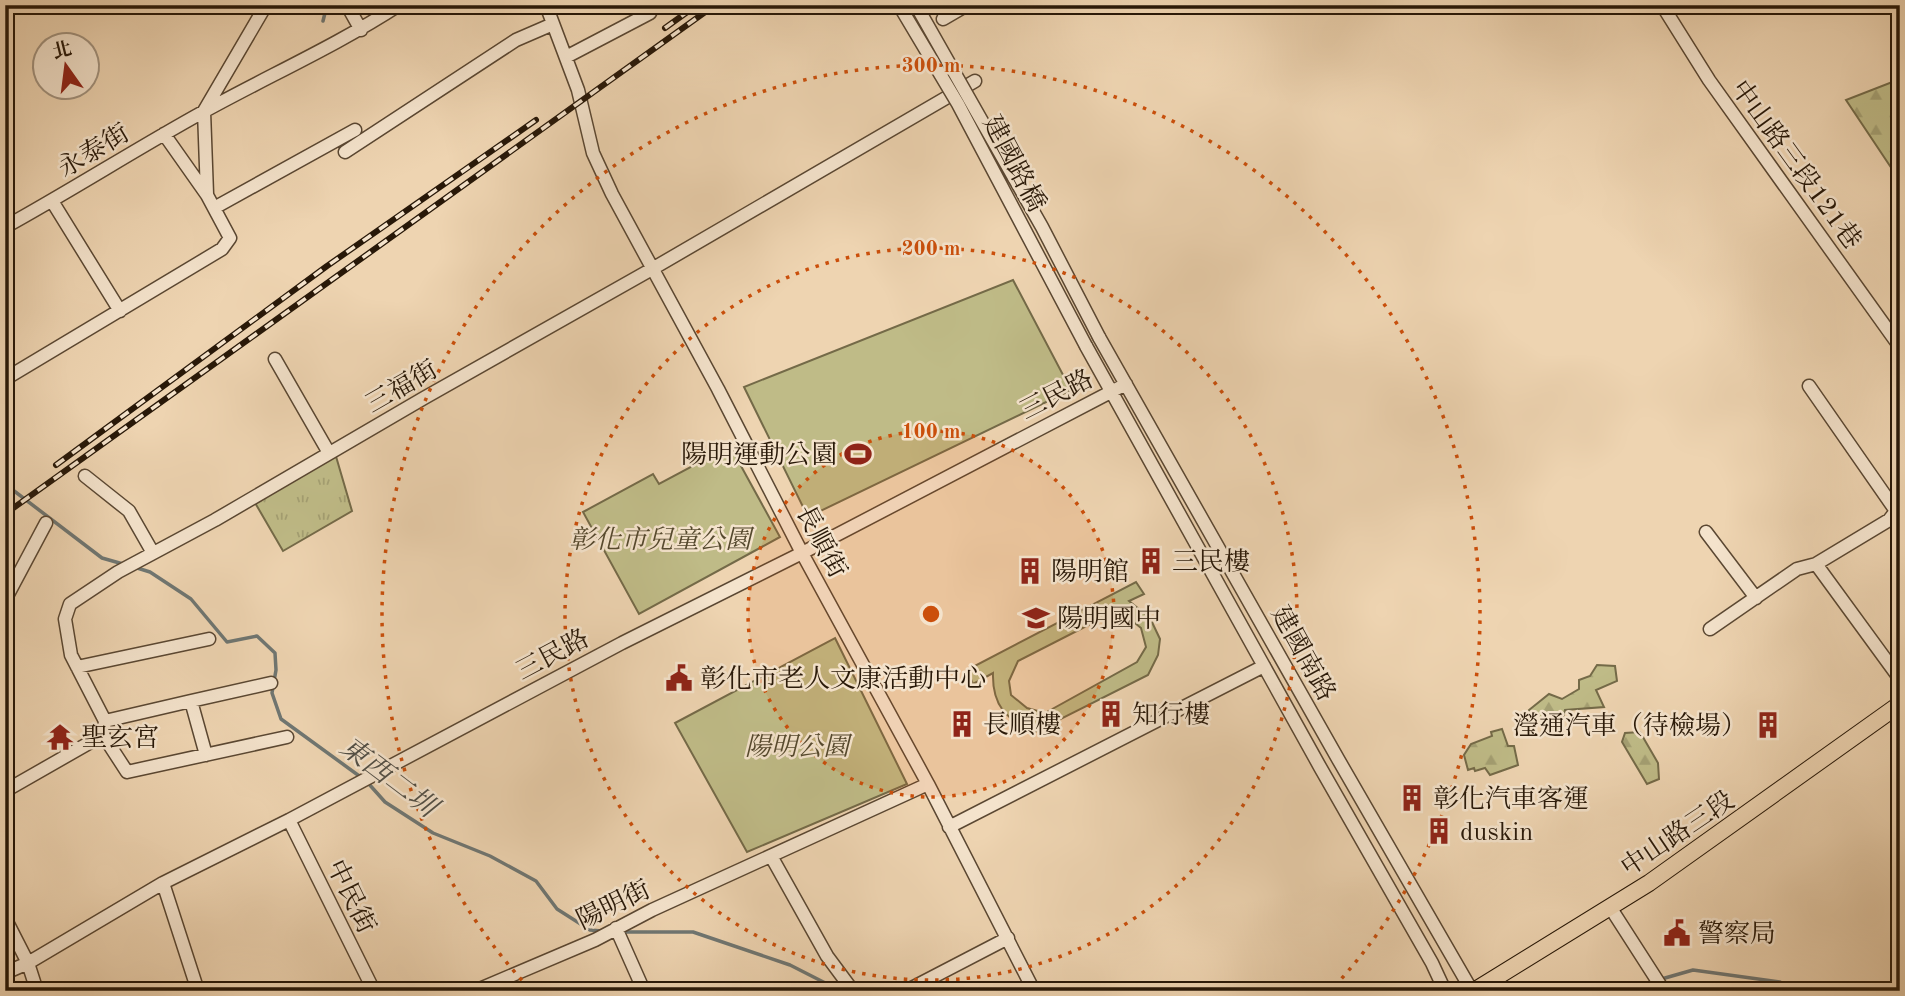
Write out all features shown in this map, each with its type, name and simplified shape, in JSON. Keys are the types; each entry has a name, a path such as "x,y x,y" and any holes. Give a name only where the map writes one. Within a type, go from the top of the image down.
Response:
{"main road":[{"name":"中山路三段","path":"1473,991 1694,852 1900,704"}],"street":[{"path":"207,195 204,111 266,5"},
{"path":"347,5 361,30"},
{"name":"永泰街","path":"5,227 204,111 361,30 399,5"},
{"name":"長順街","path":"546,5 578,90 593,153 612,194 928,784 1034,991"},
{"path":"566,57 650,13 653,5"},
{"name":"建國路橋","path":"899,5 958,104 1086,346"},
{"name":"建國路橋","path":"916,5 1042,228 1100,337"},
{"path":"943,19 967,5"},
{"name":"中山路三段121巷","path":"1662,5 1709,80 1900,347"},
{"path":"345,152 516,40 553,24"},
{"name":"三福街","path":"105,721 71,655 65,620 70,604 118,572 215,520 975,82"},
{"path":"214,208 355,130"},
{"path":"5,379 222,249 230,239 207,195 164,134"},
{"path":"52,201 120,311"},
{"name":"建國南路","path":"1100,337 1338,759 1473,991"},
{"name":"建國南路","path":"1086,346 1432,963 1445,991"},
{"path":"275,359 329,453"},
{"name":"三民路","path":"5,973 28,963 163,883 1126,384"},
{"path":"1710,629 1797,569 1816,564 1889,520 1896,511 1809,386"},
{"path":"85,477 129,512 153,553"},
{"path":"5,600 46,523"},
{"path":"1706,532 1756,598"},
{"path":"1816,564 1900,679"},
{"path":"77,667 209,639"},
{"path":"949,827 1264,666"},
{"path":"271,683 105,721 103,735 127,772 287,737"},
{"path":"191,701 206,755"},
{"path":"5,791 103,735"},
{"name":"陽明街","path":"475,991 595,940 928,784"},
{"name":"中民街","path":"289,820 374,991"},
{"path":"771,856 827,956 853,991"},
{"path":"163,883 198,991"},
{"path":"1610,907 1664,991"},
{"path":"5,918 28,963 37,991"},
{"path":"616,929 644,991"},
{"path":"906,991 1008,938"}],"green space":[{"path":"1900,79 1900,181 1846,100"},
{"name":"陽明運動公園","path":"1013,280 1071,390 808,517 744,387"},
{"name":"彰化市兒童公園","path":"730,446 780,537 639,614 583,512 653,474 659,484"},
{"path":"335,453 352,511 283,551 254,501"},
{"path":"1136,582 1144,594 1129,601 1150,618 1160,639 1158,655 1148,675 1035,732 1016,722 998,703 993,673 973,684 967,670","holes":["1124,614 1141,628 1146,647 1137,662 1045,713 1027,708 1011,695 1009,681 1018,661 1108,615"]},
{"name":"陽明公園","path":"835,638 907,784 747,852 675,723"},
{"path":"1597,665 1615,666 1617,681 1596,690 1604,707 1565,710 1563,718 1549,725 1533,723 1529,710 1549,694 1562,699 1579,689 1579,680 1590,676"},
{"path":"1502,729 1508,746 1514,746 1518,765 1490,775 1485,768 1468,770 1464,755 1471,744"},
{"path":"1640,732 1658,763 1659,779 1647,784 1622,742 1625,733"}],"waterway":[{"path":"323,21 327,5"},
{"name":"東西二圳","path":"5,484 102,558 123,564"},
{"name":"東西二圳","path":"134,567 150,572 191,599 227,642 257,636 275,653 276,670 272,693 281,719 362,778"},
{"name":"東西二圳","path":"368,783 385,802 433,833 490,856 536,881 557,909 590,930 602,931"},
{"name":"東西二圳","path":"620,932 693,932 790,965 841,991"},
{"name":"東西二圳","path":"1636,991 1644,984 1693,970 1780,982"}],"railway":[{"path":"665,28 697,5"},
{"path":"5,514 715,5"},
{"path":"56,465 327,266 536,120"}],"place":[{"name":"陽明運動公園","path":"858,454"},
{"name":"三民樓","path":"1151,561"},
{"name":"陽明館","path":"1030,571"},
{"name":"陽明國中","path":"1036,618"},
{"name":"彰化市老人文康活動中心","path":"679,678"},
{"name":"知行樓","path":"1111,714"},
{"name":"長順樓","path":"962,724"},
{"name":"瀅通汽車（待檢場）","path":"1768,725"},
{"name":"聖玄宮","path":"60,737"},
{"name":"彰化汽車客運","path":"1412,798"},
{"name":"duskin","path":"1439,831"},
{"name":"警察局","path":"1677,933"}]}
